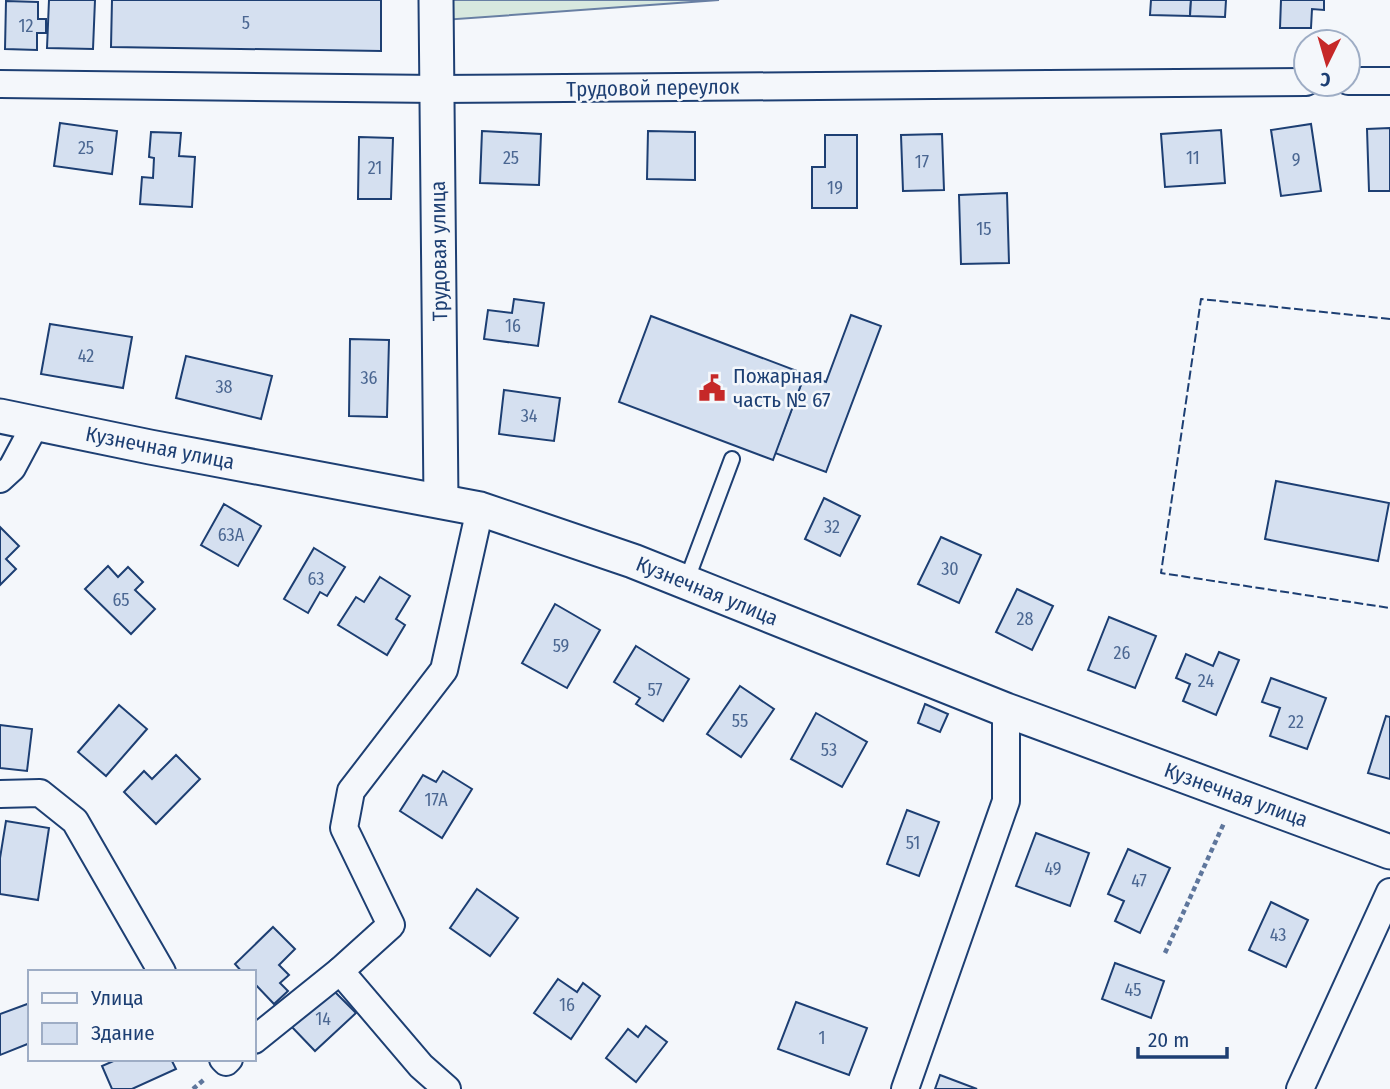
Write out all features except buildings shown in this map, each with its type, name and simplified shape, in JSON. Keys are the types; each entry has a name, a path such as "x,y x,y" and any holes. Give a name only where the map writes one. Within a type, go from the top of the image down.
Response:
{"street":[{"name":"Трудовая улица","path":"436,0 441,501"},
{"path":"1362,81 1390,81"},
{"name":"Трудовой переулок","path":"0,84 437,89 1292,82"},
{"name":"Кузнечная улица","path":"0,416 480,509 633,561 1006,710 1390,852"},
{"path":"0,479 12,468 36,424"},
{"path":"256,1038 340,971 391,925 344,828 351,791 444,670 480,509"},
{"path":"905,1089 1006,801 1006,710"},
{"path":"0,794 40,793 75,821 161,970"},
{"path":"1300,1089 1390,892"},
{"path":"340,971 421,1066 447,1089"}],"lane":[{"path":"686,583 732,459"}],"path":[{"path":"1165,953 1237,794"}],"shaded area":[{"path":"443,0 719,0 443,20"}],"fence":[{"path":"1390,319 1201,299 1161,573 1390,608"}],"place":[{"name":"Пожарная часть № 67","path":"712,388"}]}
